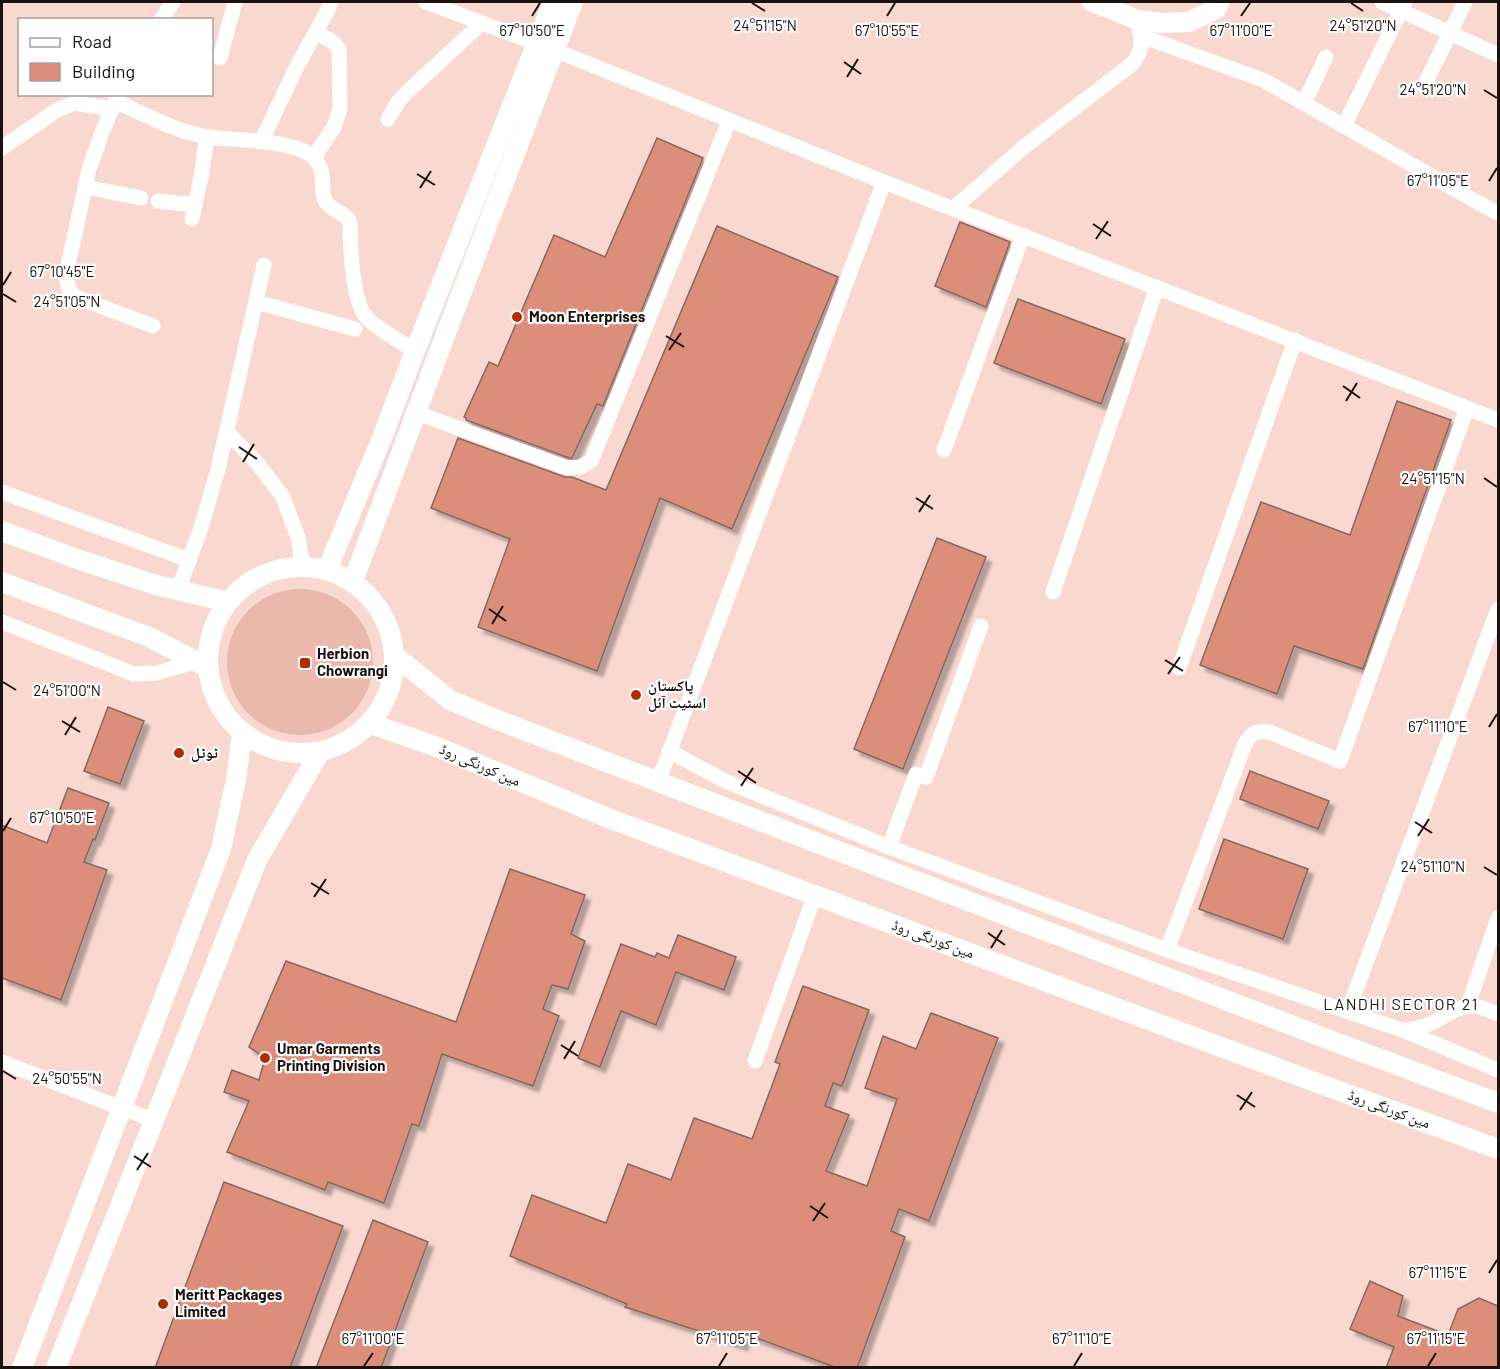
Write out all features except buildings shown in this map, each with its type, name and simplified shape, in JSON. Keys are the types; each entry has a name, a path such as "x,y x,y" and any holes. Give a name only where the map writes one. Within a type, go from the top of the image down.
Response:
{"main road":[{"path":"353,581 417,412 545,46 553,2"},
{"path":"327,570 382,438 415,351 545,46 573,2"},
{"path":"1092,2 1139,28 1162,23 1189,22 1216,9 1220,2"},
{"path":"2,531 156,585 228,602"},
{"path":"303,567 327,570 353,581 379,609 390,631 394,674 382,709 371,724 356,737 339,747 320,752 279,752 242,733 218,704 202,664 211,633 228,602 251,581 281,569 303,567"},
{"path":"2,582 149,637 202,664"},
{"path":"394,655 450,700 500,721 1498,1103"},
{"name":"مین کورنگی روڈ","path":"371,724 432,745 608,818 1498,1149"},
{"path":"22,1368 221,849 236,780 242,733"},
{"path":"57,1368 257,860 320,752"}],"street":[{"path":"162,18 173,2"},
{"path":"220,58 235,2"},
{"path":"261,142 331,2"},
{"path":"426,2 545,46 884,182 1498,420"},
{"path":"1382,2 1403,6 1449,33 1498,55"},
{"path":"1424,86 1465,2"},
{"path":"1344,126 1403,6"},
{"path":"388,119 407,92 482,22"},
{"path":"1139,28 1263,80 1498,213"},
{"path":"953,209 1025,146 1132,64 1139,55 1142,44 1139,28"},
{"path":"314,157 334,127 341,101 339,50 332,41 315,33"},
{"path":"1304,103 1326,57"},
{"path":"2,148 57,110 75,103 115,101 168,125 207,137 288,146 307,153 314,157 320,166 323,175 324,200 347,217 350,222 354,277 359,307 367,319 415,351"},
{"path":"115,101 89,169 66,275 70,293 76,297 153,326"},
{"path":"417,412 568,468 580,467 591,460 729,121"},
{"path":"158,201 193,212 207,137"},
{"path":"658,782 884,182"},
{"path":"85,187 141,198"},
{"path":"944,450 1023,236"},
{"path":"178,590 201,528 218,469 264,265"},
{"path":"1053,592 1157,287"},
{"path":"256,302 355,329"},
{"path":"1179,668 1295,340"},
{"path":"1167,950 1245,744 1250,737 1260,731 1269,732 1340,761 1467,408"},
{"path":"227,432 258,464 283,497 298,538 303,567"},
{"path":"2,492 189,560"},
{"path":"1348,1011 1498,609"},
{"path":"2,622 134,674 156,673 202,664"},
{"path":"889,847 916,774 926,777 981,626"},
{"path":"669,751 725,781 889,847 1167,950 1405,1031 1498,1070"},
{"path":"755,1061 815,895"},
{"path":"1468,1005 1498,918"},
{"path":"1405,1031 1432,1023 1468,1005 1498,1014"},
{"path":"2,1062 154,1119"}],"shaded area":[{"path":"300,589 328,594 352,610 368,634 373,662 368,690 352,714 328,730 300,735 272,730 248,714 232,690 227,662 232,634 248,610 272,594"}],"place":[{"name":"Moon Enterprises","path":"517,317"},
{"name":"Herbion Chowrangi","path":"305,663"},
{"name":"پاکستان اسٹیٹ آئل","path":"636,695"},
{"name":"ٹوٹل","path":"179,753"},
{"name":"Umar Garments Printing Division","path":"265,1058"},
{"name":"Meritt Packages Limited","path":"163,1304"}],"district":[{"name":"LANDHI SECTOR 21","path":"1401,1004"}]}
